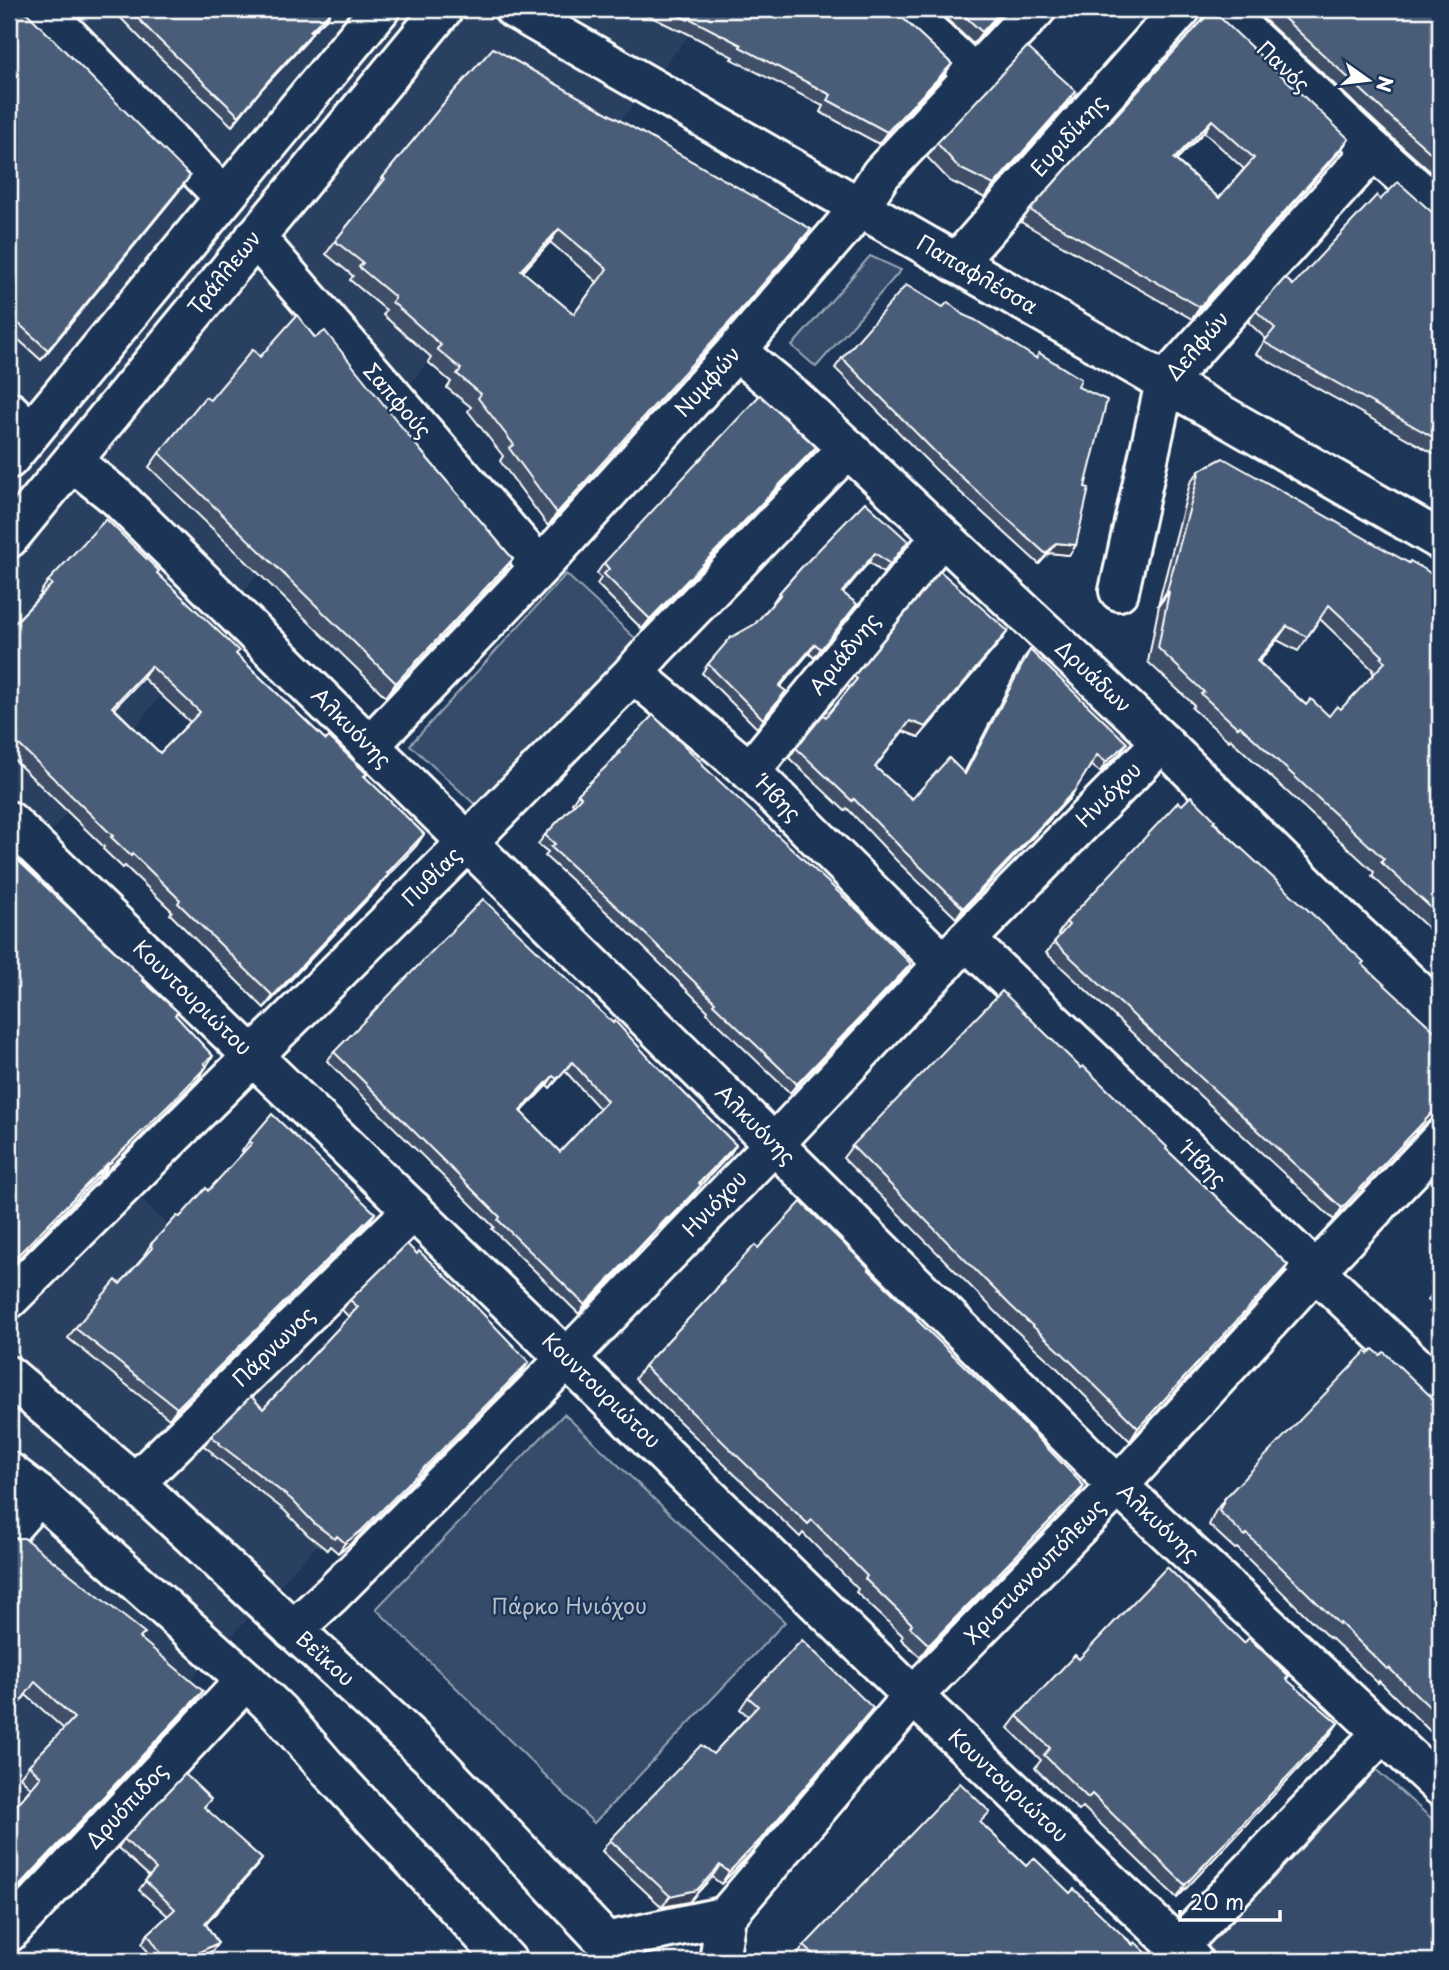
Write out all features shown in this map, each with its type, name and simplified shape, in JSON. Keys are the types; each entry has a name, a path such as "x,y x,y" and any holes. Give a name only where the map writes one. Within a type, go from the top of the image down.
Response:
{"street":[{"path":"43,9 224,197"},
{"path":"16,434 224,197 380,9"},
{"name":"Τράλλεων","path":"9,538 443,9"},
{"name":"Παπαφλέσσα","path":"514,9 1438,536"},
{"path":"904,9 974,74"},
{"name":"Νυμφών","path":"369,746 737,351 860,206 881,174 1035,9"},
{"name":"Ευριδίκης","path":"956,263 1181,9"},
{"name":"Πανός","path":"1221,9 1440,209"},
{"name":"Δελφών","path":"1119,591 1165,382 1373,150"},
{"name":"Σαπφούς","path":"255,237 539,566"},
{"name":"Δρυάδων","path":"737,351 796,400 1162,742 1342,920 1440,1012"},
{"name":"Πυθίας","path":"9,1299 468,842 848,448"},
{"name":"Αλκυόνης","path":"73,461 118,498 1118,1486 1440,1786"},
{"name":"Αριάδνης","path":"750,771 941,537"},
{"name":"Ήβης","path":"633,673 750,771 1315,1271 1440,1389"},
{"name":"Ηνιόχου","path":"293,1630 332,1594 566,1357 774,1144 955,952 1162,742"},
{"name":"Κουντουριώτου","path":"9,821 566,1357 913,1696 1186,1954"},
{"name":"Χριστιανουπόλεως","path":"726,1916 913,1696 1118,1486 1315,1271 1440,1140"},
{"name":"Πάρνωνος","path":"135,1482 413,1210"},
{"name":"Βεΐκου","path":"9,1376 135,1482 431,1757 615,1952"},
{"path":"9,1472 39,1494 279,1712 329,1770 508,1961"},
{"path":"9,1529 39,1494"},
{"name":"Δρυόπιδος","path":"9,1932 246,1680"},
{"path":"1186,1954 1382,1732"},
{"path":"615,1952 726,1916 719,1961"}],"shaded area":[{"path":"9,9 710,9 9,885"},
{"path":"9,1065 399,1458 22,1859 9,1846"}],"green space":[{"path":"870,256 901,270 816,367 792,346"},
{"path":"566,574 637,640 481,810 410,745"},
{"name":"Πάρκο Ηνιόχου","path":"564,1414 785,1622 594,1823 376,1609"},
{"path":"1372,1766 1440,1826 1440,1961 1210,1961 1197,1950"}],"building":[{"path":"9,9 23,9 190,176 48,350 9,315"},
{"path":"129,9 333,9 310,31 312,33 239,116"},
{"path":"666,9 895,9 952,64 887,132 828,100 831,95 740,47 741,45"},
{"path":"957,9 1003,9 982,32"},
{"path":"1274,9 1440,9 1440,161 1396,122"},
{"path":"1212,10 1349,139 1200,307 1030,210","holes":["1212,120 1254,158 1219,198 1174,159"]},
{"path":"1027,47 1076,91 994,185 959,168 937,143"},
{"path":"493,48 811,229 557,513 509,448 514,445 478,398 481,394 457,374 461,369 437,349 441,345 392,302 395,297 359,267 363,263 335,241 448,98","holes":["559,229 607,269 574,314 521,270"]},
{"path":"1398,182 1440,217 1440,441 1264,342 1275,328 1256,311 1285,278 1293,285 1377,195 1380,200"},
{"path":"906,285 943,307 948,302 963,315 1036,358 1039,353 1081,379 1078,387 1107,400 1085,487 1089,488 1076,545 1056,543 1046,554 944,461 842,358"},
{"path":"297,315 315,338 325,331 421,451 513,559 396,683 159,453 205,397 210,400 253,349 260,357"},
{"path":"760,395 816,447 650,619 604,574 609,569 604,563"},
{"path":"1223,458 1426,570 1440,581 1440,916 1381,862 1384,859 1240,726 1238,728 1201,694 1204,692 1158,648 1169,592 1167,591 1200,470","holes":["1329,605 1383,656 1381,658 1385,662 1341,709 1337,706 1329,716 1311,699 1306,705 1257,661 1287,626 1307,637"]},
{"path":"865,502 908,541 890,564 875,553 842,592 857,604 821,649 815,644 779,686 786,691 763,719 708,664 730,638 755,624 801,568"},
{"path":"106,519 159,571 157,573 239,651 236,654 326,740 329,737 367,774 364,776 424,834 273,996 178,903 180,900 133,854 131,856 111,837 113,836 9,735 9,629 52,584 48,581","holes":["151,666 200,712 160,753 112,707"]},
{"path":"940,571 1008,631 926,727 910,721 875,767 912,799 949,758 965,774 1030,650 1127,743 1106,762 1097,755 1076,789 963,908 854,799 852,801 796,748 857,679 854,676"},
{"path":"653,715 911,964 797,1084 713,1004 715,1002 629,918 551,847 555,844 545,835 581,797 578,794 620,753 618,752"},
{"path":"1191,796 1215,820 1213,822 1440,1036 1440,1108 1432,1113 1342,1208 1054,942 1069,925 1066,922 1178,802 1182,805"},
{"path":"9,852 178,1012 175,1015 213,1056 204,1063 207,1066 172,1102 9,1264"},
{"path":"483,899 613,1023 615,1021 736,1145 585,1305 334,1052","holes":["572,1062 607,1101 560,1152 520,1111 553,1076 557,1079"]},
{"path":"1002,991 1288,1265 1138,1428 1011,1306 852,1146"},
{"path":"272,1114 375,1213 177,1408 75,1328 116,1280 120,1284 177,1216 180,1217 206,1188 208,1191 252,1143 249,1141"},
{"path":"801,1202 1084,1486 929,1645 812,1520 808,1524 644,1366 755,1245 758,1248"},
{"path":"407,1244 417,1254 419,1251 464,1294 529,1362 361,1531 345,1543 315,1524 291,1499 211,1436 251,1396 263,1409 358,1307 350,1300"},
{"path":"1373,1349 1380,1355 1384,1352 1440,1405 1440,1717 1247,1534 1245,1536 1219,1511 1225,1498 1366,1351 1368,1354"},
{"path":"9,1536 24,1538 145,1633 140,1638 203,1691 9,1897 9,1814 41,1777 29,1765 74,1718 35,1682 9,1717"},
{"path":"1167,1567 1244,1643 1249,1638 1289,1676 1286,1679 1338,1723 1185,1885 1092,1794 1088,1798 1044,1755 1050,1748 1017,1716 1075,1655 1079,1659"},
{"path":"802,1640 873,1708 760,1840 729,1872 720,1865 697,1890 670,1896 610,1840 701,1745 713,1754 758,1706 748,1697"},
{"path":"185,1774 211,1799 204,1807 262,1859 205,1923 218,1943 197,1953 198,1961 166,1961 148,1934 175,1909 145,1881 156,1869 124,1839"},
{"path":"960,1783 990,1812 980,1822 1026,1866 1034,1858 1070,1893 1074,1889 1133,1945 1135,1942 1155,1961 821,1961 804,1946"}]}
